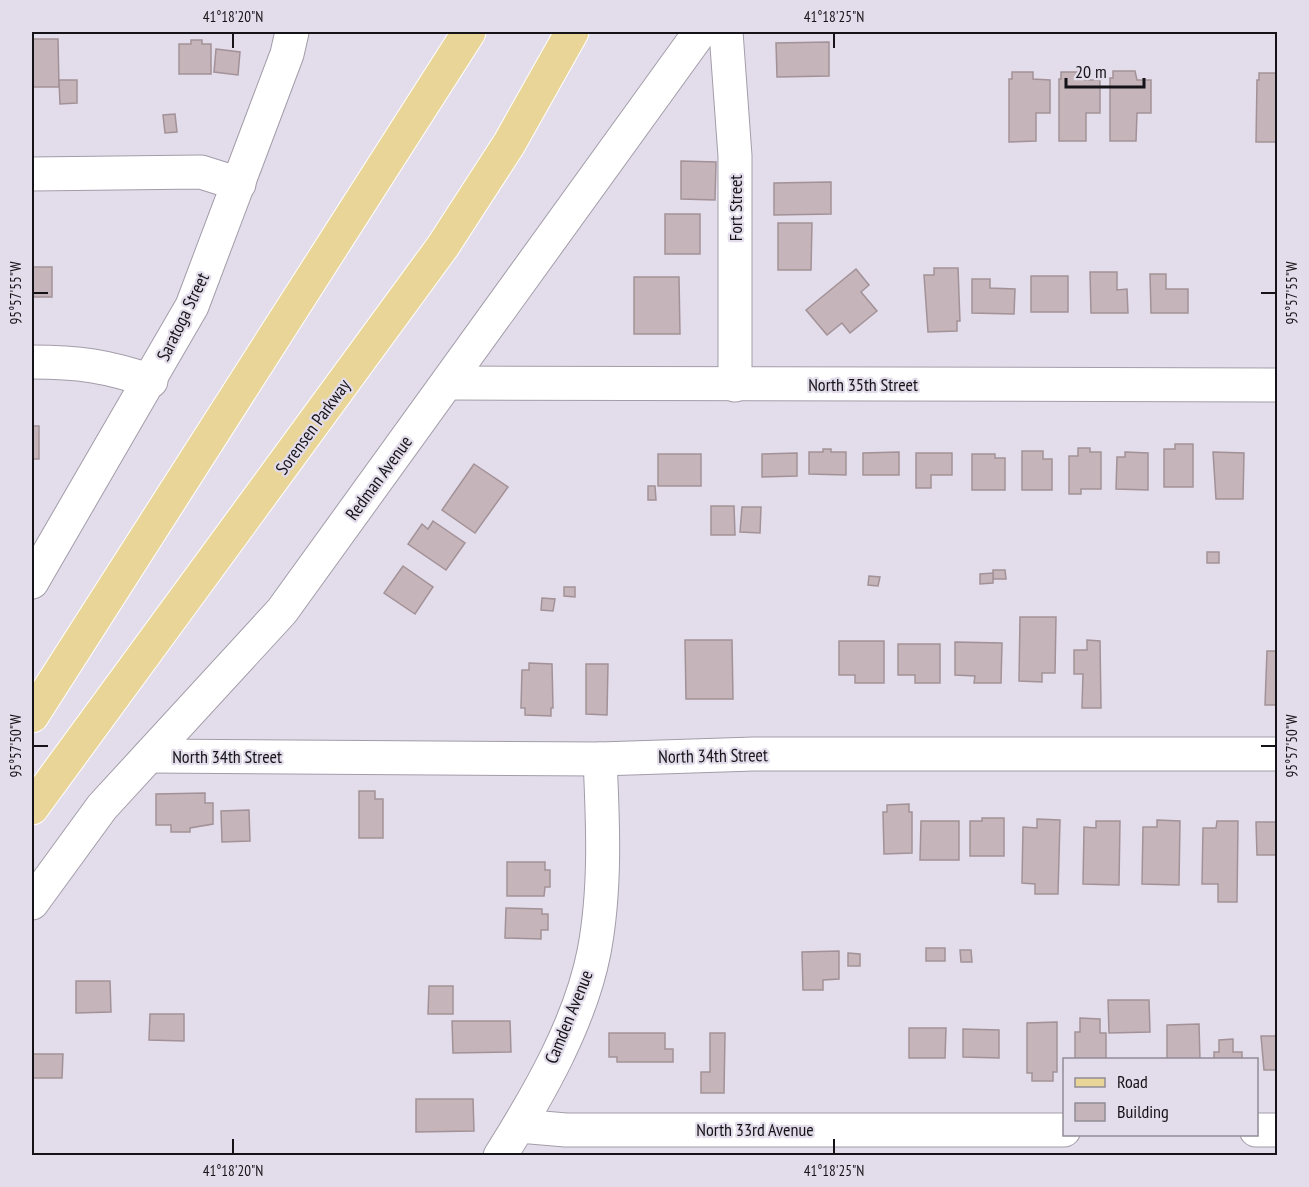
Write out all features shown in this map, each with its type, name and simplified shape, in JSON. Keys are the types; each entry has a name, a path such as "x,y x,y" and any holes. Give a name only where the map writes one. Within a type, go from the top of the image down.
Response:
{"main road":[{"path":"32,716 469,32"},
{"name":"Sorensen Parkway","path":"32,808 443,246 509,144 572,32"}],"street":[{"name":"Saratoga Street","path":"32,582 151,381 192,306 287,54 292,32"},
{"name":"Redman Avenue","path":"32,903 102,807 282,611 449,383 700,32"},
{"name":"Fort Street","path":"726,32 735,156 737,349 735,385"},
{"path":"32,174 201,172 239,184"},
{"path":"32,362 78,362 109,367 151,381"},
{"name":"North 35th Street","path":"449,383 1278,385"},
{"name":"North 34th Street","path":"148,756 600,759 754,754 1278,754"},
{"name":"Camden Avenue","path":"500,1155 519,1126 565,1036 593,954 601,888 600,759"},
{"name":"North 33rd Avenue","path":"519,1126 566,1130 1063,1130"},
{"path":"1258,1130 1278,1130"}],"building":[{"path":"32,39 58,39 59,87 32,87"},
{"path":"191,40 202,40 202,44 211,44 211,74 179,74 179,44 191,44"},
{"path":"829,42 829,76 777,77 776,43"},
{"path":"216,49 240,52 238,75 214,72"},
{"path":"1113,71 1135,71 1137,80 1151,80 1151,113 1137,113 1136,141 1110,141 1110,78 1113,78"},
{"path":"1012,72 1033,72 1033,79 1050,80 1050,113 1036,113 1036,141 1009,142 1009,79 1012,79"},
{"path":"1061,72 1083,72 1085,80 1100,80 1100,113 1086,113 1086,141 1059,141"},
{"path":"1259,73 1278,73 1278,142 1256,142"},
{"path":"59,80 77,80 77,103 60,104"},
{"path":"175,114 177,132 165,133 163,115"},
{"path":"681,161 716,162 715,200 681,199"},
{"path":"831,182 831,214 774,215 774,183"},
{"path":"665,214 700,214 700,254 665,254"},
{"path":"778,223 812,223 811,270 778,270"},
{"path":"32,267 52,267 52,297 32,297"},
{"path":"934,268 958,268 960,321 957,321 957,331 928,332 924,275 934,275"},
{"path":"856,269 869,285 861,292 877,311 850,333 842,323 827,335 806,310"},
{"path":"1090,272 1117,272 1117,290 1127,289 1128,313 1091,313"},
{"path":"1150,274 1166,274 1166,289 1188,289 1188,313 1151,313"},
{"path":"1031,276 1068,276 1068,312 1031,312"},
{"path":"634,277 679,277 680,334 634,334"},
{"path":"972,279 990,279 990,288 1015,289 1014,314 972,313"},
{"path":"32,426 39,426 39,459 32,459"},
{"path":"1175,444 1193,444 1193,487 1164,487 1164,449 1175,449"},
{"path":"1078,448 1090,448 1090,452 1101,452 1101,489 1081,489 1081,494 1069,494 1069,456 1078,456"},
{"path":"823,449 831,449 831,452 846,452 846,475 809,474 809,452 823,452"},
{"path":"1022,451 1043,451 1043,459 1052,459 1052,490 1022,490"},
{"path":"899,452 899,475 863,475 863,453"},
{"path":"1125,452 1148,453 1148,490 1116,489 1117,457 1125,457"},
{"path":"1213,452 1244,453 1243,499 1216,499"},
{"path":"797,453 797,476 762,477 762,454"},
{"path":"916,453 952,453 952,475 931,475 931,488 916,488"},
{"path":"658,454 701,454 701,486 658,486"},
{"path":"972,454 995,454 995,458 1005,458 1005,490 972,490"},
{"path":"474,464 508,487 475,533 442,510"},
{"path":"648,486 655,486 656,500 648,500"},
{"path":"711,506 734,506 735,535 711,535"},
{"path":"742,507 761,507 760,533 740,532"},
{"path":"433,521 465,543 446,570 408,544 422,524 428,529"},
{"path":"1207,552 1219,552 1219,563 1207,563"},
{"path":"403,566 433,587 415,614 384,593"},
{"path":"993,570 1005,570 1006,579 993,579"},
{"path":"993,573 993,583 980,584 980,574"},
{"path":"869,576 880,577 878,586 868,585"},
{"path":"564,587 575,587 575,597 564,596"},
{"path":"542,598 555,599 553,611 541,610"},
{"path":"1020,617 1056,617 1055,673 1042,673 1042,682 1019,681"},
{"path":"685,640 732,640 733,699 686,699"},
{"path":"1087,640 1100,641 1101,708 1082,708 1083,674 1074,674 1074,650 1087,650"},
{"path":"839,641 884,641 884,683 855,683 855,675 839,675"},
{"path":"955,642 1002,643 1001,683 974,683 975,676 955,675"},
{"path":"898,644 940,644 940,683 915,683 915,675 898,675"},
{"path":"1267,651 1278,651 1278,705 1265,705"},
{"path":"529,663 552,664 553,708 551,708 551,716 525,715 525,708 521,708 522,670 529,670"},
{"path":"586,664 608,664 607,715 586,714"},
{"path":"359,791 375,791 375,799 383,799 383,838 359,838"},
{"path":"205,793 205,803 213,803 213,824 190,828 190,832 171,832 171,825 156,825 156,794"},
{"path":"909,804 909,812 912,812 912,853 884,854 883,812 887,812 887,805"},
{"path":"249,810 250,841 222,842 221,811"},
{"path":"982,818 1004,818 1004,856 970,856 970,821 982,821"},
{"path":"1037,819 1060,820 1058,894 1035,894 1035,884 1022,883 1023,827 1037,828"},
{"path":"1157,820 1180,821 1179,885 1142,884 1143,827 1157,827"},
{"path":"921,821 959,821 959,860 920,860"},
{"path":"1096,821 1120,821 1119,885 1083,884 1084,827 1096,828"},
{"path":"1217,821 1238,821 1237,902 1218,902 1218,884 1202,884 1203,828 1216,828"},
{"path":"1256,822 1278,822 1278,855 1257,855"},
{"path":"507,862 545,862 545,870 550,870 550,887 545,887 544,896 507,896"},
{"path":"506,908 542,909 542,914 548,914 548,930 541,930 541,939 505,938"},
{"path":"926,948 945,948 945,961 926,961"},
{"path":"960,950 971,950 972,962 961,962"},
{"path":"839,951 839,979 823,980 823,990 803,990 802,952"},
{"path":"848,953 860,954 860,966 848,966"},
{"path":"76,981 110,981 111,1012 76,1013"},
{"path":"429,986 453,986 453,1014 428,1014"},
{"path":"1108,1000 1149,1000 1150,1032 1109,1033"},
{"path":"150,1014 184,1014 184,1041 149,1040"},
{"path":"1080,1018 1100,1019 1100,1033 1106,1033 1106,1058 1075,1058 1075,1032 1080,1032"},
{"path":"452,1021 510,1021 511,1052 453,1053"},
{"path":"1057,1022 1057,1072 1053,1072 1053,1081 1032,1081 1032,1073 1027,1073 1027,1023"},
{"path":"1199,1024 1200,1058 1167,1058 1167,1025"},
{"path":"909,1028 946,1028 945,1058 909,1058"},
{"path":"963,1029 999,1030 999,1058 963,1057"},
{"path":"609,1033 665,1033 665,1049 673,1049 673,1062 617,1062 617,1057 609,1057"},
{"path":"710,1033 725,1033 724,1093 701,1093 701,1072 710,1072"},
{"path":"1261,1036 1278,1036 1278,1070 1264,1070"},
{"path":"1233,1039 1233,1052 1242,1052 1242,1058 1214,1058 1214,1052 1219,1052 1219,1040"},
{"path":"32,1054 63,1054 62,1078 32,1078"},
{"path":"416,1099 473,1099 474,1131 416,1132"}]}
